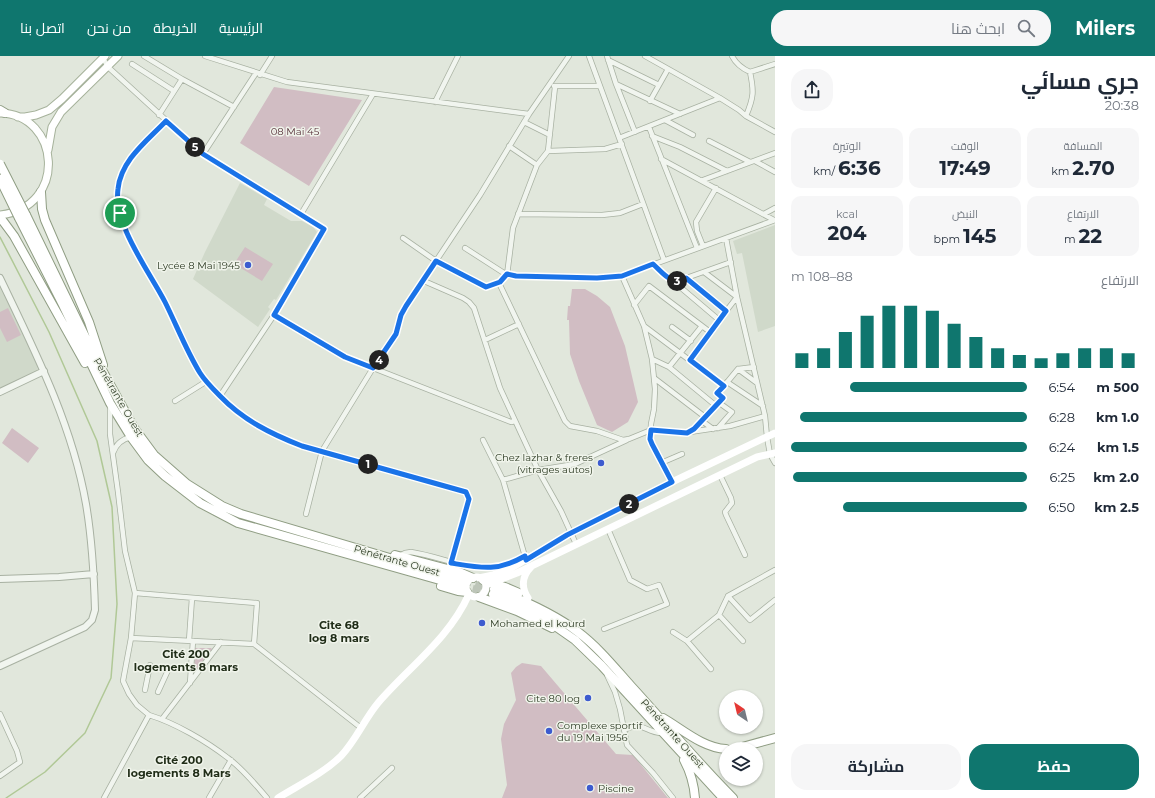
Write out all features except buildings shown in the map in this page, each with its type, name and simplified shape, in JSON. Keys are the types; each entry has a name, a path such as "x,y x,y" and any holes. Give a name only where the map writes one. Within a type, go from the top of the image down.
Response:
{"highway":[{"name":"Pénétrante Ouest","path":"0,164 22,216 110,403 131,437 148,460 165,476 200,503 238,523 375,558"},
{"name":"Pénétrante Ouest","path":"0,179 22,216 97,361 134,428 154,455 188,484 222,506 241,514 465,588"},
{"path":"41,192 42,210 89,322 107,377"},
{"path":"0,216 14,236 87,366 100,382"},
{"path":"375,558 400,556 459,572 486,584 505,587 543,607 552,616"},
{"name":"Pénétrante Ouest","path":"486,584 524,601 579,633 655,712 733,798"},
{"name":"Pénétrante Ouest","path":"486,584 535,612 579,644 602,666 723,798"},
{"path":"478,597 517,611 550,628 561,630"},
{"path":"655,712 706,744 719,748"},
{"path":"760,742 775,738"},
{"path":"673,743 690,772 694,785 695,798"}],"main road":[{"path":"48,152 52,127 61,112 118,56"},
{"path":"2,112 25,118 36,116 49,110 62,99 103,57"},
{"path":"0,216 22,209 33,202 41,192 46,182 48,173 48,152 44,141 37,131 18,117"},
{"path":"278,798 341,756 354,741 378,703 434,646 463,606 485,591 486,584 499,573 571,533 672,482 775,433"},
{"path":"463,606 467,583 486,584 534,565 757,457 772,454"},
{"path":"528,598 523,588 524,577 526,572 534,565"},
{"path":"465,588 478,597"}],"street":[{"path":"144,56 182,79 234,107"},
{"path":"205,56 287,82 529,114"},
{"path":"203,154 234,107 272,56"},
{"path":"435,102 458,56"},
{"path":"306,514 322,451 373,368 396,334 404,310 480,195 549,83 570,56"},
{"path":"589,56 664,260"},
{"path":"645,56 720,98 746,116 775,132"},
{"path":"732,56 736,63 743,69 750,72 775,64"},
{"path":"103,57 108,67 203,154 324,229 274,315 220,396"},
{"path":"607,58 659,85"},
{"path":"607,58 635,132"},
{"path":"132,64 174,91"},
{"path":"650,100 668,69"},
{"path":"746,116 754,89 750,72"},
{"path":"159,115 182,79"},
{"path":"549,83 555,87 599,86"},
{"path":"616,84 680,114"},
{"path":"403,238 436,261 486,287 500,282 507,274 513,228 518,214 538,165 548,151 555,87"},
{"path":"301,214 373,94"},
{"path":"619,138 720,98"},
{"path":"665,120 693,135"},
{"path":"166,121 135,153 126,165 120,178 117,190 118,201 122,218 132,243 164,300 200,373 220,396 244,417 280,438 302,446 467,493 469,499 451,563"},
{"path":"524,122 550,135"},
{"path":"769,128 775,126"},
{"path":"649,127 697,248"},
{"path":"652,136 727,171"},
{"path":"709,141 775,172"},
{"path":"548,151 605,149 622,144"},
{"path":"509,146 538,165"},
{"path":"703,180 775,153"},
{"path":"661,159 703,180 775,220"},
{"path":"703,246 697,231 696,222 716,188"},
{"path":"518,214 602,215 620,213 643,204"},
{"path":"764,214 775,208"},
{"path":"465,248 507,274 516,276 597,278 622,276 775,220"},
{"path":"726,238 737,297 765,416 767,437 775,463"},
{"path":"671,280 678,281 731,262"},
{"path":"653,264 719,320"},
{"path":"704,272 737,297"},
{"path":"622,276 644,326 652,359 654,378 654,409 650,439 672,482"},
{"path":"0,278 44,371 65,427 82,485 94,574 95,610 89,624 85,627 0,666"},
{"path":"686,278 726,311"},
{"path":"424,281 469,302 474,308 500,388 538,470 561,510 576,544"},
{"path":"500,282 500,285 567,424 597,431 623,440 629,439"},
{"path":"634,305 649,286 710,332"},
{"path":"690,360 737,297"},
{"path":"274,315 345,357 511,422 515,421"},
{"path":"485,340 519,324"},
{"path":"644,326 690,360 762,406"},
{"path":"669,367 702,326"},
{"path":"672,327 691,341"},
{"path":"652,359 669,367 717,404 732,412 715,428"},
{"path":"687,433 694,429 723,398 717,393 738,369 754,368"},
{"path":"738,369 757,383"},
{"path":"0,392 44,371"},
{"path":"654,378 715,428"},
{"path":"175,401 207,381"},
{"path":"110,403 109,419 124,551 135,594 132,638 124,681 128,694 137,705 149,715 162,719 203,741 230,760 249,776 267,798"},
{"path":"503,480 538,470 575,464 651,430 687,433 730,426 765,416"},
{"path":"113,456 115,448 120,442 131,437"},
{"path":"400,556 411,552 451,563 480,568 492,567 525,558 503,480 483,440"},
{"path":"661,463 682,454"},
{"path":"720,475 732,503 725,512 745,555"},
{"path":"604,629 667,604 659,585 647,589 630,580 608,530"},
{"path":"687,641 719,615 728,596 775,570"},
{"path":"0,580 94,574"},
{"path":"135,594 258,603 254,644"},
{"path":"728,596 750,620 775,600"},
{"path":"190,683 192,598"},
{"path":"719,615 744,641"},
{"path":"673,632 687,641 711,668"},
{"path":"132,638 254,644 361,728"},
{"path":"162,719 221,642"},
{"path":"145,690 150,665"},
{"path":"602,666 615,692 627,745 653,773 673,798"},
{"path":"158,692 169,668"},
{"path":"0,714 17,751 20,762 0,776"},
{"path":"112,798 105,796 149,715"},
{"path":"624,730 633,726 640,726 653,732 662,733"},
{"path":"209,798 230,760"},
{"path":"360,798 392,768"}],"shaded area":[{"name":"Lycée 8 Mai 1945","path":"240,183 267,199 264,205 291,221 302,221 313,227 317,232 276,300 274,299 268,307 270,309 258,327 193,279"},
{"path":"775,225 775,326 758,332 742,253 737,254 733,241"},
{"path":"0,285 38,367 37,372 0,389"}],"green space":[{"name":"08 Mai 45","path":"274,87 362,100 309,186 240,143"},
{"path":"245,247 273,264 262,281 234,264"},
{"path":"572,289 585,289 597,296 610,307 625,346 638,402 628,422 612,432 597,425 570,354 569,320 567,320 568,306 570,306"},
{"path":"8,308 21,335 7,342 0,328 0,312"},
{"path":"12,428 39,448 28,463 2,443"},
{"path":"195,648 212,649 194,673"},
{"name":"Complexe sportif du 19 Mai 1956","path":"522,663 541,666 616,754 633,755 668,798 502,798 507,785 501,739 504,724 516,700 511,673"}],"waterway":[{"path":"0,237 49,332 97,441 112,507 117,604 111,678 85,733 45,772 6,798"}],"tunnel":[{"path":"464,580 493,589"},
{"path":"461,586 493,594"}],"place":[{"name":"Lycée 8 Mai 1945","path":"248,265"},
{"name":"Chez lazhar & freres (vitrages autos)","path":"601,463"},
{"name":"Mohamed el kourd","path":"482,623"},
{"name":"Cite 80 log","path":"588,698"},
{"name":"Complexe sportif du 19 Mai 1956","path":"549,731"},
{"name":"Piscine","path":"590,788"}],"district":[{"name":"Cite 68 log 8 mars","path":"339,631"},
{"name":"Cité 200 logements 8 mars","path":"186,660"},
{"name":"Cité 200 logements 8 Mars","path":"179,766"}],"route":[{"path":"166,121 203,154 324,229 274,315 345,357 373,368 396,334 401,315 406,306 436,261 486,287 500,282 507,274 516,276 597,278 622,276 653,264 671,280 678,281 686,278 726,311 690,360 724,386 717,393 723,398 694,429 687,433 651,430 650,439 652,444 672,482 567,535 526,560 525,556 505,565 488,568 451,563 469,499 467,493 302,446 280,438 244,417 220,396 200,373 164,300 132,243 120,213 117,190 120,178 126,165 135,153 166,121"}]}
